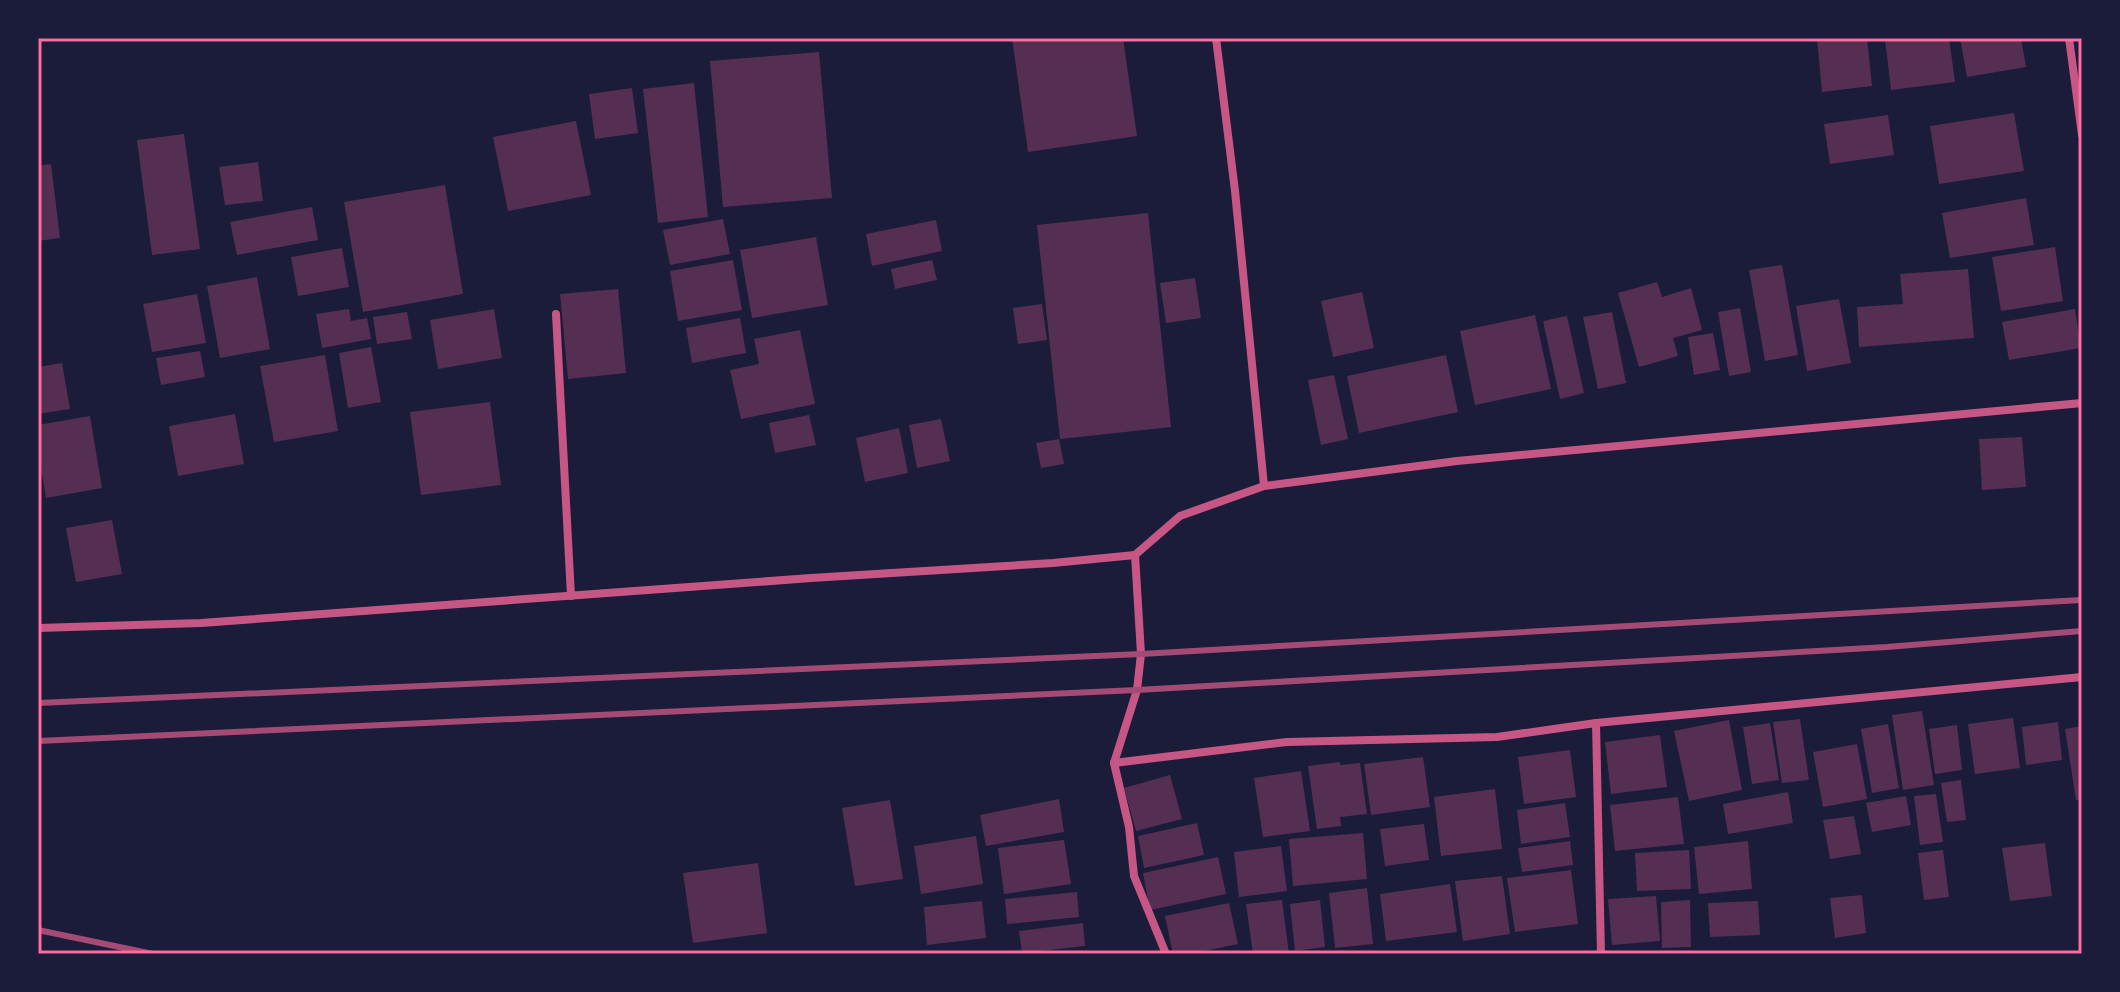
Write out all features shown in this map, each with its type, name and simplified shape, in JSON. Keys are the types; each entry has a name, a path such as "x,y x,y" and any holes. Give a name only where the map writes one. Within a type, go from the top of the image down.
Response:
{"street":[{"path":"1216,38 1235,191 1264,486"},
{"path":"2069,38 2082,135"},
{"path":"556,314 571,596"},
{"path":"38,628 201,623 1135,555 1180,516 1264,486 1457,461 2082,403"},
{"path":"1135,555 1141,654 1137,690 1114,763 1129,827 1134,876 1166,954"},
{"path":"1114,763 1271,743 1497,737 1596,723 2082,677"},
{"path":"1596,723 1601,954"}],"building":[{"path":"1012,38 1123,38 1137,136 1028,152"},
{"path":"1867,38 1872,86 1822,92 1817,39"},
{"path":"1949,38 1955,82 1891,90 1885,39"},
{"path":"1960,38 2021,38 2026,67 1967,77"},
{"path":"819,52 832,198 723,207 710,61"},
{"path":"694,83 708,217 658,223 643,89"},
{"path":"632,88 638,133 595,139 589,94"},
{"path":"2014,113 2024,171 1939,184 1930,126"},
{"path":"1888,115 1894,155 1830,164 1824,124"},
{"path":"576,121 591,195 508,211 493,137"},
{"path":"184,134 200,249 152,255 137,140"},
{"path":"258,162 263,201 225,205 219,167"},
{"path":"51,164 60,238 38,241 38,166"},
{"path":"445,185 463,294 363,312 344,202"},
{"path":"2026,198 2034,245 1950,258 1942,213"},
{"path":"312,207 318,240 237,255 230,222"},
{"path":"1148,213 1171,427 1060,439 1037,225"},
{"path":"723,219 730,254 670,265 663,230"},
{"path":"936,220 942,251 872,266 866,234"},
{"path":"816,237 828,305 752,318 740,250"},
{"path":"2055,247 2063,301 2001,311 1992,257"},
{"path":"342,248 349,287 298,296 291,257"},
{"path":"733,260 742,310 678,321 670,271"},
{"path":"932,260 937,280 895,289 891,269"},
{"path":"1782,265 1798,355 1765,361 1749,270"},
{"path":"1968,269 1974,338 1859,347 1857,307 1903,304 1900,274"},
{"path":"257,277 270,349 220,358 207,286"},
{"path":"1195,278 1201,318 1166,323 1160,283"},
{"path":"1657,282 1662,297 1691,288 1702,330 1673,338 1678,356 1639,367 1618,293"},
{"path":"618,289 626,373 568,379 560,294"},
{"path":"1362,292 1374,348 1333,357 1321,301"},
{"path":"197,294 206,343 152,352 143,304"},
{"path":"1839,299 1851,363 1807,371 1796,306"},
{"path":"1042,304 1047,340 1018,344 1013,308"},
{"path":"1740,308 1751,372 1729,376 1718,312"},
{"path":"349,309 351,321 367,318 371,339 322,348 316,314"},
{"path":"494,309 502,358 438,369 430,320"},
{"path":"2075,309 2081,348 2009,360 2002,322"},
{"path":"407,312 412,339 377,344 373,317"},
{"path":"1612,312 1626,383 1598,389 1583,317"},
{"path":"1535,315 1551,389 1475,405 1460,331"},
{"path":"1567,316 1584,393 1560,399 1543,321"},
{"path":"740,318 746,353 692,363 686,328"},
{"path":"800,330 815,404 741,419 730,370 759,364 754,339"},
{"path":"1713,333 1720,370 1694,375 1688,337"},
{"path":"371,347 381,402 348,408 339,353"},
{"path":"200,351 205,377 161,385 156,358"},
{"path":"325,355 338,431 274,442 260,366"},
{"path":"1446,355 1458,412 1359,433 1347,376"},
{"path":"62,363 70,409 38,414 38,367"},
{"path":"1334,375 1348,439 1321,445 1308,380"},
{"path":"490,402 501,485 421,495 410,412"},
{"path":"235,414 244,464 178,476 169,426"},
{"path":"809,415 816,445 775,453 769,423"},
{"path":"90,416 102,488 46,498 38,450 38,425"},
{"path":"941,419 950,461 917,468 909,425"},
{"path":"899,428 908,473 865,482 856,438"},
{"path":"2022,437 2026,487 1982,490 1979,439"},
{"path":"1059,439 1064,464 1041,468 1036,443"},
{"path":"112,520 122,574 76,582 66,528"},
{"path":"1922,711 1934,785 1903,790 1892,715"},
{"path":"2013,718 2020,768 1975,774 1968,724"},
{"path":"1800,719 1809,780 1782,783 1773,722"},
{"path":"1729,720 1742,790 1689,801 1674,731"},
{"path":"2058,722 2062,760 2026,765 2022,727"},
{"path":"1770,723 1779,780 1752,784 1743,727"},
{"path":"1888,724 1899,788 1872,793 1861,729"},
{"path":"1957,725 1962,770 1935,774 1929,729"},
{"path":"2082,726 2082,799 2076,800 2065,729"},
{"path":"1660,735 1667,787 1611,794 1605,742"},
{"path":"1857,744 1867,799 1823,807 1813,752"},
{"path":"1570,750 1576,797 1524,804 1518,757"},
{"path":"1423,757 1430,807 1371,815 1364,764"},
{"path":"1340,762 1340,765 1360,763 1367,814 1340,817 1341,826 1317,829 1308,766"},
{"path":"1301,771 1310,831 1263,837 1254,778"},
{"path":"1170,775 1182,819 1136,831 1124,788"},
{"path":"1961,780 1966,820 1947,822 1941,783"},
{"path":"1495,789 1502,849 1441,856 1434,797"},
{"path":"1788,792 1793,823 1728,834 1723,804"},
{"path":"1936,794 1943,842 1920,845 1914,796"},
{"path":"1906,796 1911,825 1872,832 1866,803"},
{"path":"1678,797 1684,844 1615,851 1610,805"},
{"path":"1059,799 1064,832 986,846 980,815"},
{"path":"890,800 903,879 855,886 842,808"},
{"path":"1565,803 1570,837 1521,844 1517,810"},
{"path":"1854,816 1861,854 1830,859 1823,820"},
{"path":"1197,823 1204,855 1144,868 1138,836"},
{"path":"1424,824 1429,860 1385,866 1380,829"},
{"path":"1363,833 1367,879 1293,886 1289,839"},
{"path":"976,836 983,884 921,894 914,846"},
{"path":"1064,840 1071,884 1004,894 998,848"},
{"path":"1570,841 1573,865 1522,872 1518,848"},
{"path":"1748,841 1752,889 1699,894 1694,847"},
{"path":"2045,843 2052,896 2010,901 2002,848"},
{"path":"1281,846 1287,891 1239,897 1234,852"},
{"path":"1689,850 1691,889 1637,891 1635,853"},
{"path":"1943,850 1949,897 1924,900 1918,853"},
{"path":"1218,857 1226,894 1150,910 1143,873"},
{"path":"758,863 767,933 693,943 683,873"},
{"path":"1571,870 1578,924 1515,932 1507,878"},
{"path":"1502,876 1510,934 1463,941 1455,881"},
{"path":"1450,884 1457,932 1386,941 1380,894"},
{"path":"1367,888 1373,944 1335,948 1329,893"},
{"path":"1077,892 1079,917 1007,924 1005,899"},
{"path":"1862,895 1866,933 1835,938 1830,898"},
{"path":"1656,896 1660,941 1612,945 1608,899"},
{"path":"1282,900 1289,954 1253,954 1246,904"},
{"path":"1320,900 1325,947 1295,951 1290,904"},
{"path":"1690,900 1691,947 1662,948 1661,902"},
{"path":"982,901 986,938 927,945 924,907"},
{"path":"1758,901 1760,935 1710,937 1708,903"},
{"path":"1229,903 1238,944 1190,954 1173,954 1165,916"},
{"path":"1083,923 1085,946 1022,953 1019,931"}],"railway":[{"path":"38,703 1141,654 2082,600"},
{"path":"38,741 1137,690 1887,647 2082,631"},
{"path":"38,930 153,954"}]}
